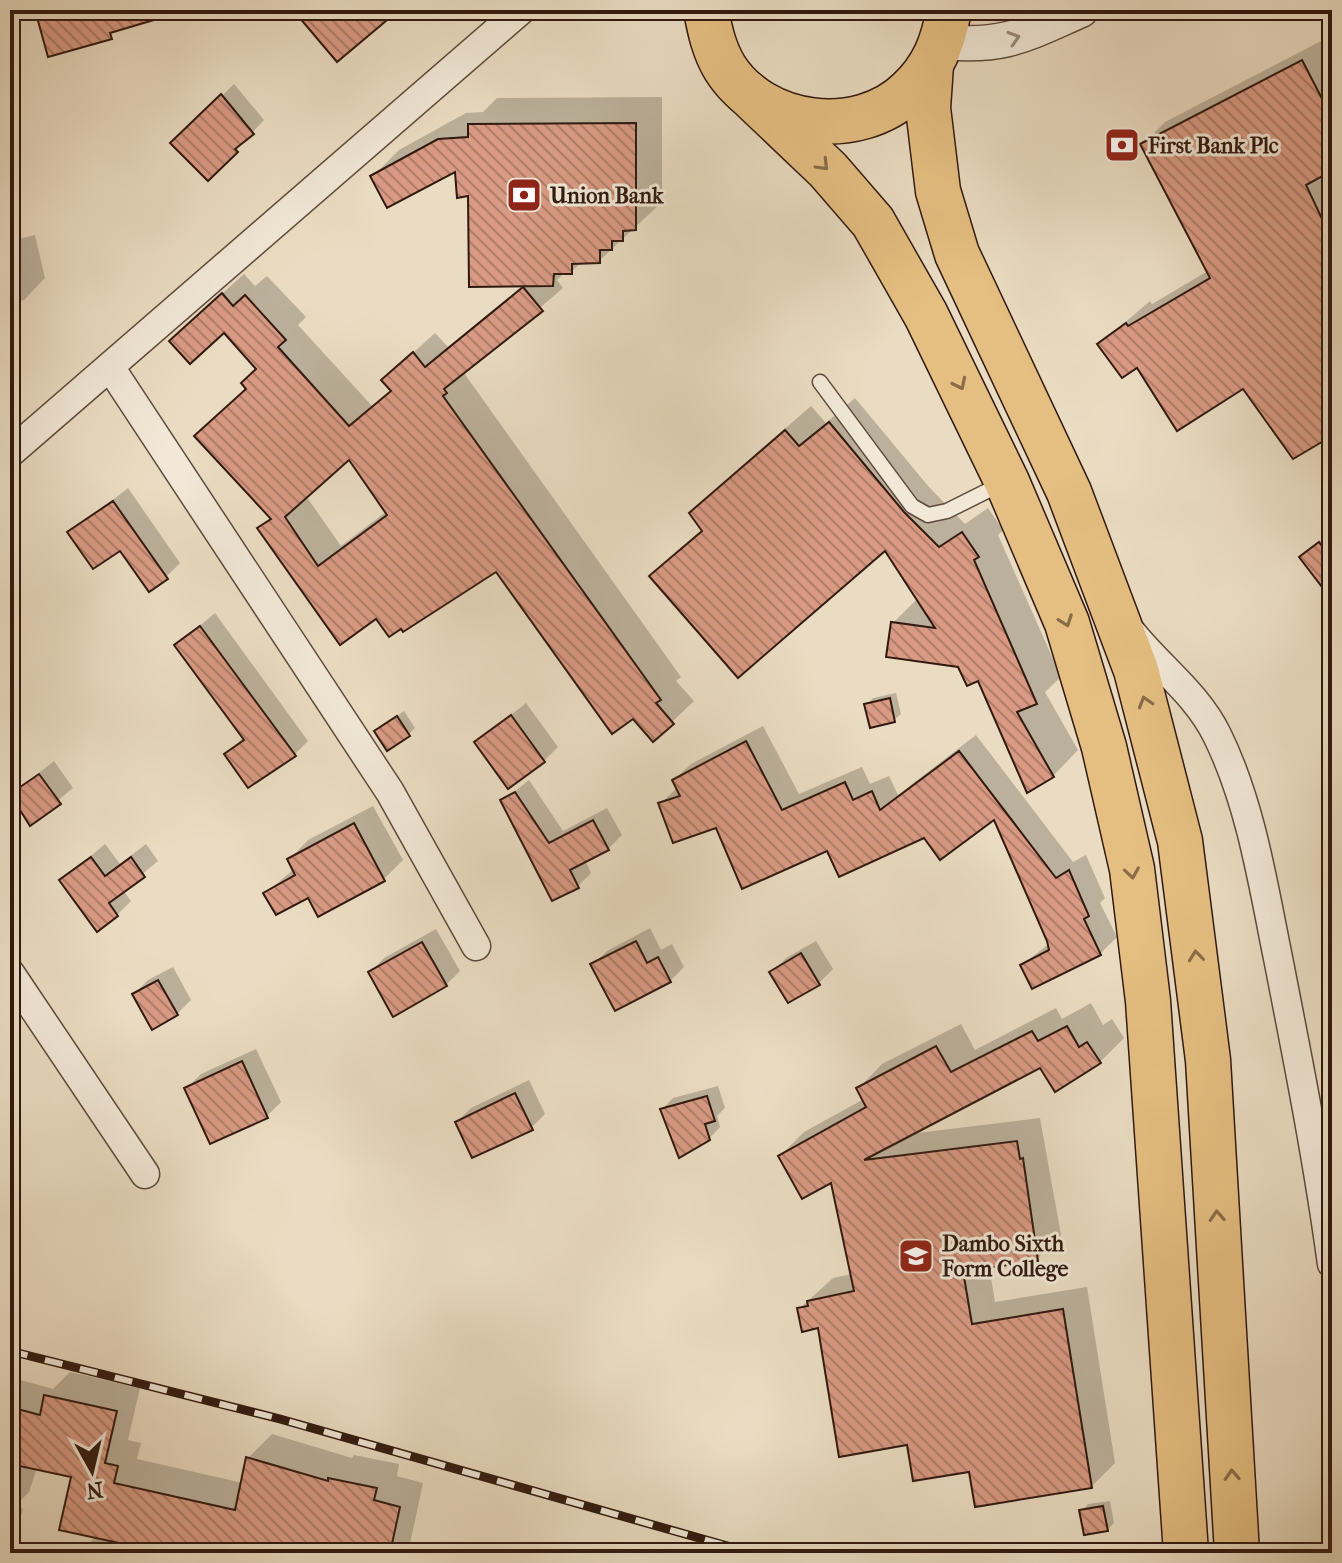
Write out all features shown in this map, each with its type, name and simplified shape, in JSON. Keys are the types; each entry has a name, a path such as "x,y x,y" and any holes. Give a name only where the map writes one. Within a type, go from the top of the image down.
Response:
{"main road":[{"path":"703,21 726,70 828,170 873,222 926,315 1007,482 1067,623 1104,747 1132,869 1149,1016 1186,1553"},
{"path":"746,92 776,111 798,118 845,121 879,111 908,92 941,39"},
{"path":"941,39 928,108 938,191 957,254 1069,492 1136,670 1154,730 1180,841 1208,1060 1237,1553"}],"street":[{"path":"10,453 521,10"},
{"path":"941,39 980,46 1017,39 1081,10"},
{"path":"110,367 390,792 476,946"},
{"path":"1109,604 1147,652 1188,691 1217,734 1240,794 1324,1145 1332,1264"},
{"path":"10,973 145,1174"}],"lane":[{"path":"820,382 912,506 928,515 947,511 1007,482"}],"building":[{"path":"35,10 163,10 164,17 110,33 112,39 48,57"},
{"path":"293,10 399,10 337,62"},
{"path":"1302,60 1332,118 1332,171 1306,185 1332,240 1332,436 1293,459 1243,389 1177,431 1137,368 1122,378 1097,344 1126,323 1128,326 1210,278 1140,144"},
{"path":"221,94 254,134 235,149 238,152 208,181 170,143"},
{"path":"636,123 636,230 623,231 623,241 612,241 612,250 600,250 600,263 572,264 572,274 554,274 553,286 469,287 468,196 457,198 455,172 387,208 370,176 438,139 468,137 468,124"},
{"path":"523,287 543,311 444,389 447,393 443,396 661,700 656,703 674,724 653,742 633,719 612,734 496,572 403,632 401,629 389,637 376,619 340,645 257,528 271,519 194,436 246,389 241,383 256,369 224,333 190,364 169,341 222,293 233,306 245,295 286,340 278,347 349,426 391,391 381,380 413,352 425,367","holes":["349,460 387,515 318,566 285,517"]},
{"path":"829,422 904,512 939,547 962,532 979,557 974,560 1037,704 1017,712 1054,777 1027,793 978,681 967,686 958,667 886,657 891,622 935,628 885,551 738,678 649,576 702,531 689,513 785,430 799,446"},
{"path":"113,501 168,579 149,592 120,551 93,569 67,532"},
{"path":"1319,542 1332,560 1332,600 1299,557"},
{"path":"200,626 296,756 248,788 224,754 244,740 174,645"},
{"path":"890,698 895,722 870,728 864,704"},
{"path":"511,715 545,762 508,789 474,742"},
{"path":"397,716 410,736 387,751 374,731"},
{"path":"746,741 782,810 845,782 853,800 872,791 880,810 959,751 1056,878 1069,870 1089,916 1084,919 1101,955 1032,989 1020,965 1049,950 1047,941 994,820 940,860 924,838 839,877 827,851 742,889 716,828 673,843 658,803 680,796 672,780"},
{"path":"39,774 61,804 30,826 10,794"},
{"path":"515,792 549,843 593,820 609,850 570,870 579,888 552,901 500,800"},
{"path":"354,823 385,881 318,917 308,898 276,915 263,893 295,875 287,859"},
{"path":"91,857 105,876 131,857 145,877 109,903 118,916 97,932 59,880"},
{"path":"636,941 647,963 658,957 671,982 615,1011 590,964"},
{"path":"422,942 447,986 393,1017 368,972"},
{"path":"801,953 820,985 788,1003 769,972"},
{"path":"158,980 178,1015 152,1030 132,994"},
{"path":"1067,1026 1079,1047 1087,1042 1101,1063 1055,1092 1040,1068 864,1160 1017,1141 1020,1159 1023,1158 1038,1261 963,1271 972,1324 1063,1309 1092,1488 975,1507 969,1472 913,1481 907,1445 839,1457 818,1328 802,1332 797,1308 808,1306 807,1301 854,1291 831,1183 802,1199 778,1156 866,1107 856,1088 936,1046 951,1072 1032,1031 1038,1041"},
{"path":"242,1061 268,1118 210,1144 184,1088"},
{"path":"515,1093 533,1130 472,1158 455,1122"},
{"path":"707,1096 715,1121 705,1124 710,1140 679,1158 660,1109"},
{"path":"44,1395 117,1411 105,1463 118,1466 114,1483 235,1510 246,1457 328,1481 328,1478 377,1488 374,1500 400,1507 390,1553 165,1553 59,1530 71,1477 10,1464 10,1407 40,1415"},
{"path":"1103,1506 1108,1531 1084,1535 1079,1510"}],"railway":[{"path":"10,1351 280,1419 752,1553"}],"place":[{"name":"First Bank Plc","path":"1122,145"},
{"name":"Union Bank","path":"524,195"},
{"name":"Dambo Sixth Form College","path":"916,1256"}]}
